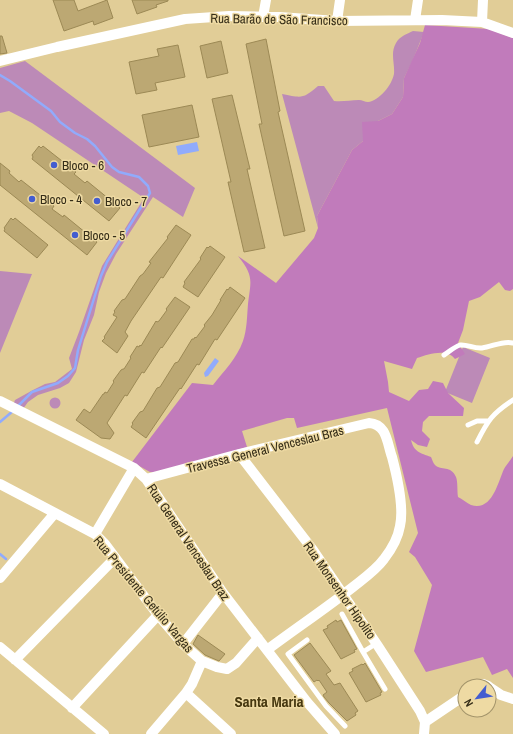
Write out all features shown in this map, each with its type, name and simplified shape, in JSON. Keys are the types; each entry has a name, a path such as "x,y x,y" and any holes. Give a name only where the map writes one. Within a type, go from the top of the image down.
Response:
{"street":[{"path":"263,17 266,0"},
{"path":"337,21 340,0"},
{"path":"415,20 418,0"},
{"path":"482,22 483,0"},
{"name":"Rua Barão de São Francisco","path":"0,61 185,19 228,16 337,21 415,20 482,22 513,33"},
{"name":"Rua General Venceslau Braz","path":"5,404 134,468 146,479 223,593 305,699 335,734"},
{"name":"Travessa General Venceslau Bras","path":"146,479 239,454 369,423 376,423 382,428 393,463 401,508 400,526 395,541 384,559 371,573 344,594"},
{"name":"Rua Monsenhor Hipolito","path":"239,454 292,522 344,594 377,643 420,711 425,722"},
{"path":"95,534 134,468"},
{"name":"Rua Presidente Getúlio Vargas","path":"0,484 95,534 158,615 183,644 202,661"},
{"path":"0,578 55,513"},
{"path":"15,660 115,558"},
{"path":"183,644 223,593"},
{"path":"267,650 344,594"},
{"path":"72,708 158,615"},
{"path":"151,734 186,693 192,684 202,661 227,669 236,663 258,638"},
{"path":"0,647 104,734"},
{"path":"497,692 513,699"},
{"path":"186,693 231,734"},
{"path":"424,734 425,722 457,700"}],"lane":[{"path":"444,355 457,346 462,345 481,348 504,343 513,343"},
{"path":"477,442 488,421 499,409 513,400"},
{"path":"468,425 477,421 488,421"},
{"path":"342,614 385,689"},
{"path":"307,640 288,654 326,706 345,726"},
{"path":"363,652 377,643"},
{"path":"305,699 315,691"}],"shaded area":[{"path":"425,25 489,29 513,38 513,289 510,291 505,290 499,282 480,297 469,301 463,330 458,343 465,354 455,359 452,356 443,353 427,355 417,358 412,369 384,361 389,392 409,401 419,390 428,389 433,381 443,383 448,393 464,408 463,416 429,416 423,422 422,431 430,439 427,447 418,445 411,440 416,450 431,457 437,467 454,473 457,479 458,497 471,505 478,506 484,504 493,494 504,469 513,456 513,678 507,669 492,675 483,657 426,672 414,651 432,585 415,557 409,552 418,533 387,408 297,428 294,418 287,418 242,431 247,447 160,473 150,472 132,462 192,383 213,385 234,359 243,341 247,323 250,284 247,269 238,256 276,283 314,238 318,228 317,216 352,150 363,141 362,122 378,121 392,114 403,97 404,78 420,43"},
{"path":"413,31 424,32 404,78 403,97 392,114 378,121 363,141 352,150 317,216 318,228 282,94 298,97 309,93 318,86 324,86 334,101 372,101 381,96 391,83 394,74 393,51 396,43 402,37"},
{"path":"25,61 195,188 183,217 153,197 116,254 106,273 99,292 94,315 84,340 76,372 69,383 60,388 38,395 28,402 23,409 13,405 15,400 45,384 55,382 72,369 69,358 102,266 144,198 32,123 9,111 0,113 0,68"},
{"path":"0,271 32,274 0,353"},
{"path":"463,347 490,358 472,403 445,392"},
{"path":"55,397 59,399 61,403 59,407 55,409 51,407 49,403 51,399"}],"water":[{"path":"197,142 199,151 178,155 176,146"},
{"path":"215,358 219,361 208,376 205,377 204,373"}],"building":[{"path":"53,0 74,0 78,11 107,0 113,18 94,25 93,21 64,31"},
{"path":"132,0 168,1 156,5 157,7 137,14"},
{"path":"0,36 2,36 7,53 0,54"},
{"path":"266,39 280,111 278,112 305,231 284,236 259,124 262,124 246,44"},
{"path":"221,41 228,73 207,78 200,46"},
{"path":"178,45 185,77 155,83 157,90 136,94 129,62 159,56 157,49"},
{"path":"232,95 250,169 247,169 265,248 244,252 228,182 231,182 212,99"},
{"path":"192,105 199,137 149,147 142,115"},
{"path":"39,146 41,148 43,146 76,172 74,174 85,183 87,181 120,208 109,221 32,159 32,155"},
{"path":"0,163 10,171 9,173 19,182 21,180 54,206 52,209 63,217 64,215 97,242 87,255 0,185"},
{"path":"11,218 13,220 15,218 48,245 37,258 4,231 4,228"},
{"path":"176,225 191,235 163,278 161,277 131,321 125,332 128,336 117,353 102,341 117,317 113,315 115,312 114,311 122,300 125,299 140,276 151,263 149,262 168,238 167,237"},
{"path":"210,246 225,257 198,297 183,287 184,282 201,259 200,258 207,247 208,248"},
{"path":"230,287 245,298 217,340 215,339 199,365 197,364 146,438 131,427 133,424 132,423 140,412 143,411 175,363 178,362 192,339 195,337 196,338 205,326 204,325 212,315 227,289 228,290"},
{"path":"175,297 190,307 144,373 142,372 127,396 125,395 107,423 114,433 110,439 101,438 76,420 84,409 90,413 103,394 105,392 107,393 114,382 113,381 121,370 124,369 137,346 141,346 156,321 159,321"},
{"path":"336,620 337,622 341,620 357,649 354,650 355,652 341,659 323,630 328,628 327,626"},
{"path":"198,635 225,654 219,661 205,655 193,644"},
{"path":"310,643 331,671 326,674 334,685 340,683 358,711 355,713 356,715 347,721 324,697 323,695 327,692 319,680 314,682 294,655"},
{"path":"365,663 382,692 380,693 381,695 366,702 349,673 353,671 352,669"}],"waterway":[{"path":"0,75 51,111 60,122 75,133 87,139 95,146 112,167 119,172 139,177 148,186 150,193 107,262 101,276 78,350 75,368 68,376 58,383 32,392 17,407"},
{"path":"0,422 13,411"},
{"path":"0,554 6,559"}],"place":[{"name":"Bloco - 6","path":"54,165"},
{"name":"Bloco - 4","path":"32,199"},
{"name":"Bloco - 7","path":"97,201"},
{"name":"Bloco - 5","path":"75,235"}],"district":[{"name":"Santa Maria","path":"269,702"}]}
